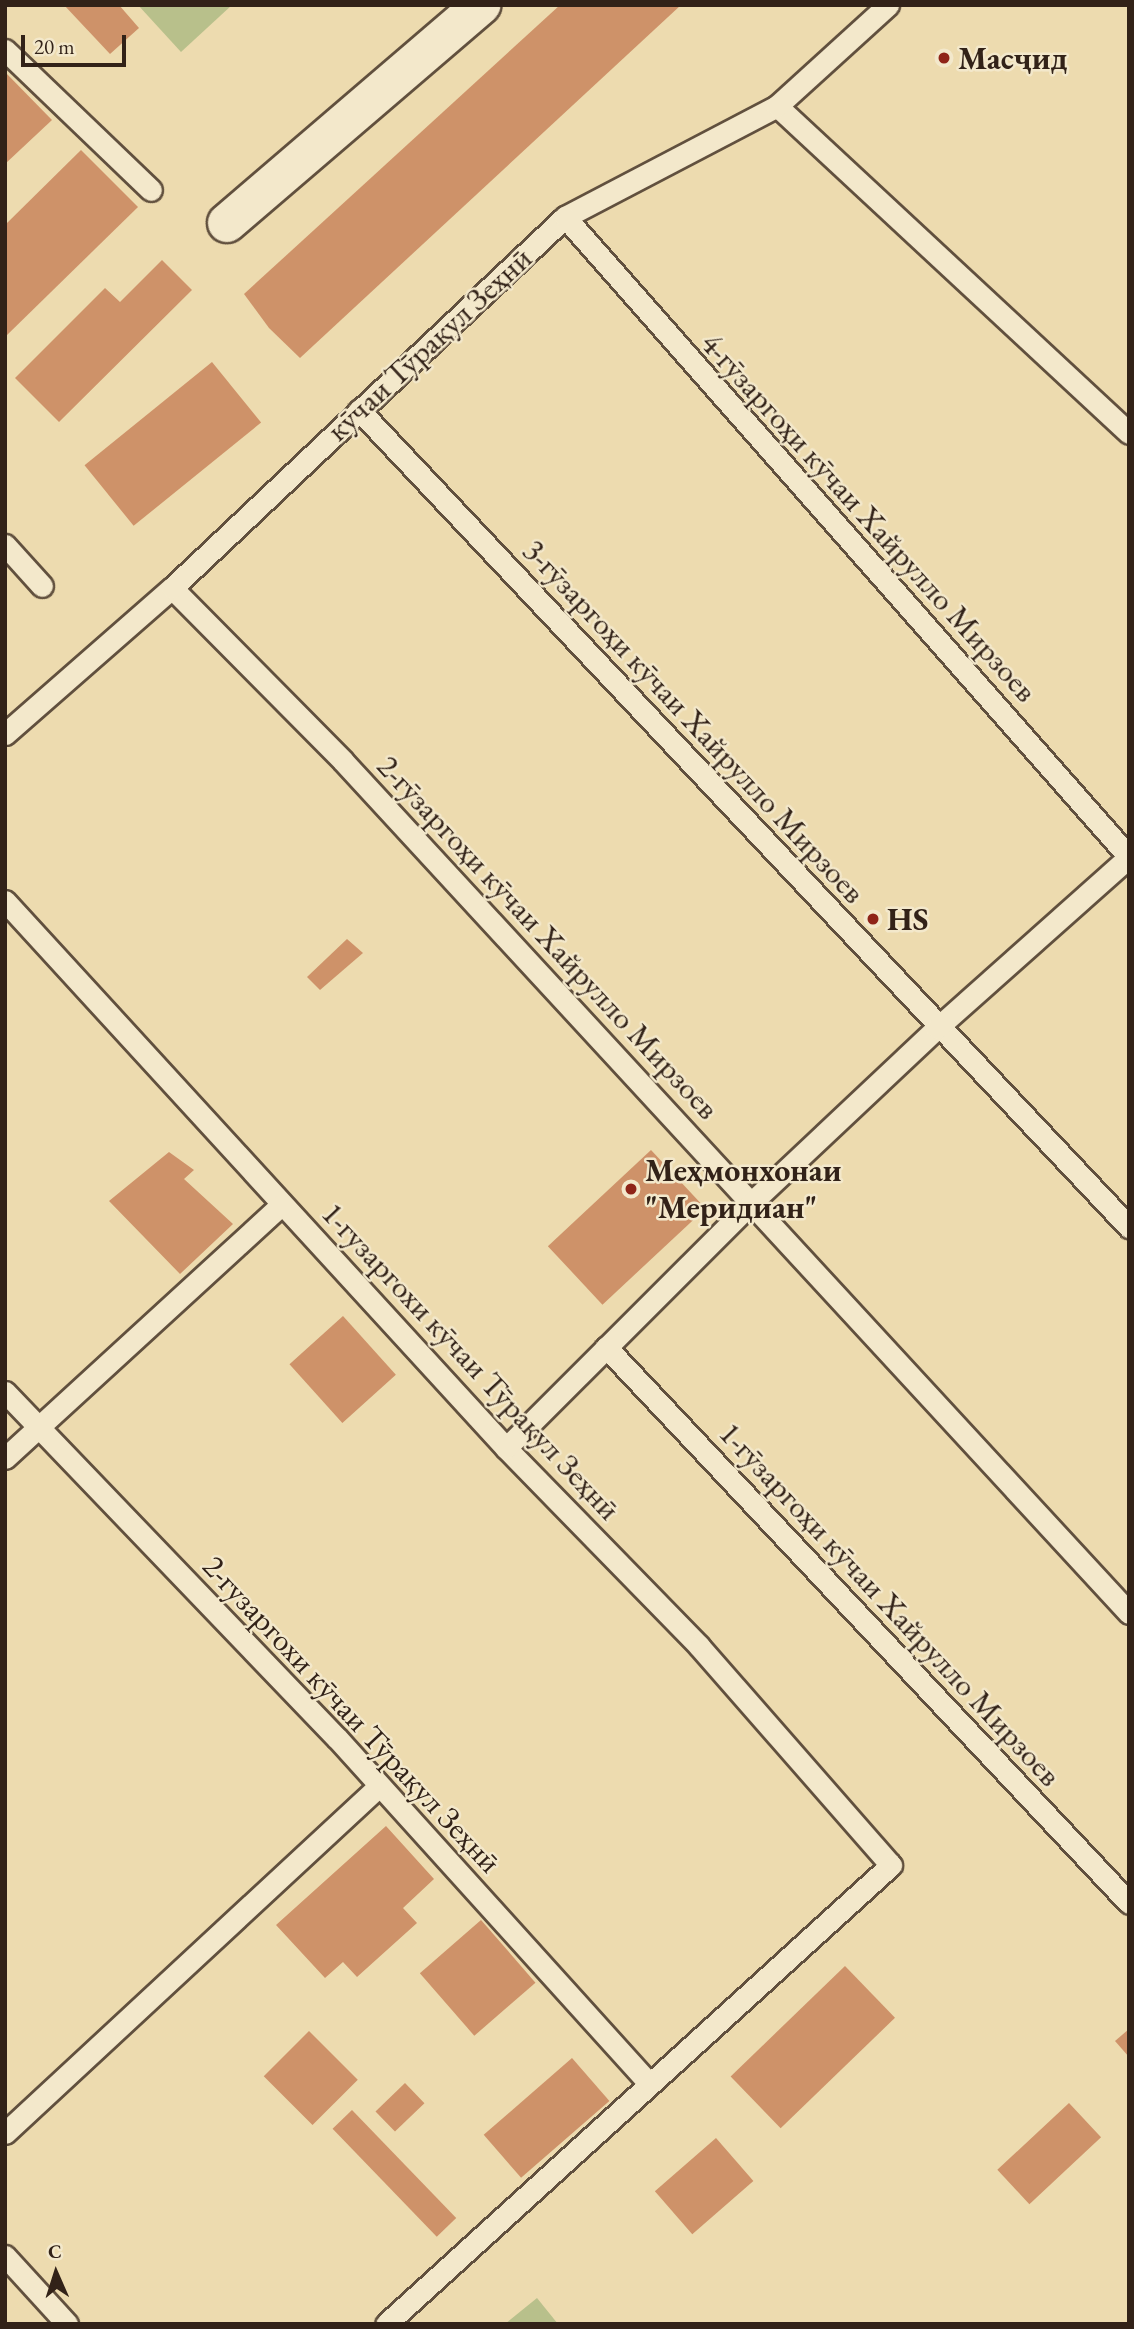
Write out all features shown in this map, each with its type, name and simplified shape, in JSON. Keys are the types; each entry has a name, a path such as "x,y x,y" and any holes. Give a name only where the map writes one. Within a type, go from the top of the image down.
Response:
{"street":[{"path":"227,223 481,5"}],"lane":[{"name":"кӯчаи Тӯрақул Зеҳнӣ","path":"5,734 172,588 565,217 776,106 888,5"},
{"path":"5,50 151,190"},
{"path":"776,106 1129,433"},
{"name":"4-гӯзаргоҳи кӯчаи Хайрулло Мирзоев","path":"565,217 1129,857"},
{"name":"3-гӯзаргоҳи кӯчаи Хайрулло Мирзоев","path":"359,410 937,1028 1129,1227"},
{"path":"5,544 42,586"},
{"name":"2-гӯзаргоҳи кӯчаи Хайрулло Мирзоев","path":"172,588 343,761 749,1205 1129,1613"},
{"path":"506,1448 749,1205 937,1028 1129,857"},
{"name":"1-гузаргохи кӯчаи Тӯрақул Зеҳнӣ","path":"5,901 506,1448 699,1646 891,1865 649,2083"},
{"path":"5,1458 281,1205"},
{"name":"1-гӯзаргоҳи кӯчаи Хайрулло Мирзоев","path":"606,1347 1129,1903"},
{"name":"2-гузаргохи кӯчаи Тӯрақул Зеҳнӣ","path":"5,1392 337,1738 378,1787 649,2083"},
{"path":"5,2133 378,1787"},
{"path":"386,2324 649,2083"},
{"path":"5,2256 67,2324"}],"green space":[{"path":"138,5 232,5 181,52"},
{"path":"537,2298 558,2324 505,2324"}],"building":[{"path":"64,5 119,5 139,28 110,54"},
{"path":"560,5 681,5 300,358 269,328 244,294"},
{"path":"5,72 52,120 5,164"},
{"path":"81,150 138,207 5,337 5,225"},
{"path":"162,260 192,290 59,422 15,378 105,288 120,302"},
{"path":"212,362 261,423 134,526 85,465"},
{"path":"347,939 363,953 320,990 307,977"},
{"path":"651,1150 706,1209 602,1305 548,1246"},
{"path":"169,1152 194,1170 184,1179 233,1224 180,1274 109,1201"},
{"path":"343,1316 396,1375 342,1423 289,1364"},
{"path":"386,1826 434,1879 403,1908 417,1923 357,1977 343,1962 325,1978 276,1925"},
{"path":"481,1920 535,1983 474,2036 420,1973"},
{"path":"845,1966 895,2018 781,2128 731,2076"},
{"path":"1129,2029 1129,2057 1115,2041"},
{"path":"309,2031 358,2080 313,2125 264,2076"},
{"path":"572,2058 609,2101 521,2178 484,2135"},
{"path":"405,2083 424,2103 395,2132 376,2111"},
{"path":"1069,2103 1101,2137 1029,2204 997,2170"},
{"path":"352,2110 456,2218 437,2237 333,2129"},
{"path":"716,2138 753,2181 692,2234 655,2191"}],"place":[{"name":"Масҷид","path":"944,58"},
{"name":"HS","path":"873,919"},
{"name":"Меҳмонхонаи \"Меридиан\"","path":"631,1189"}]}
